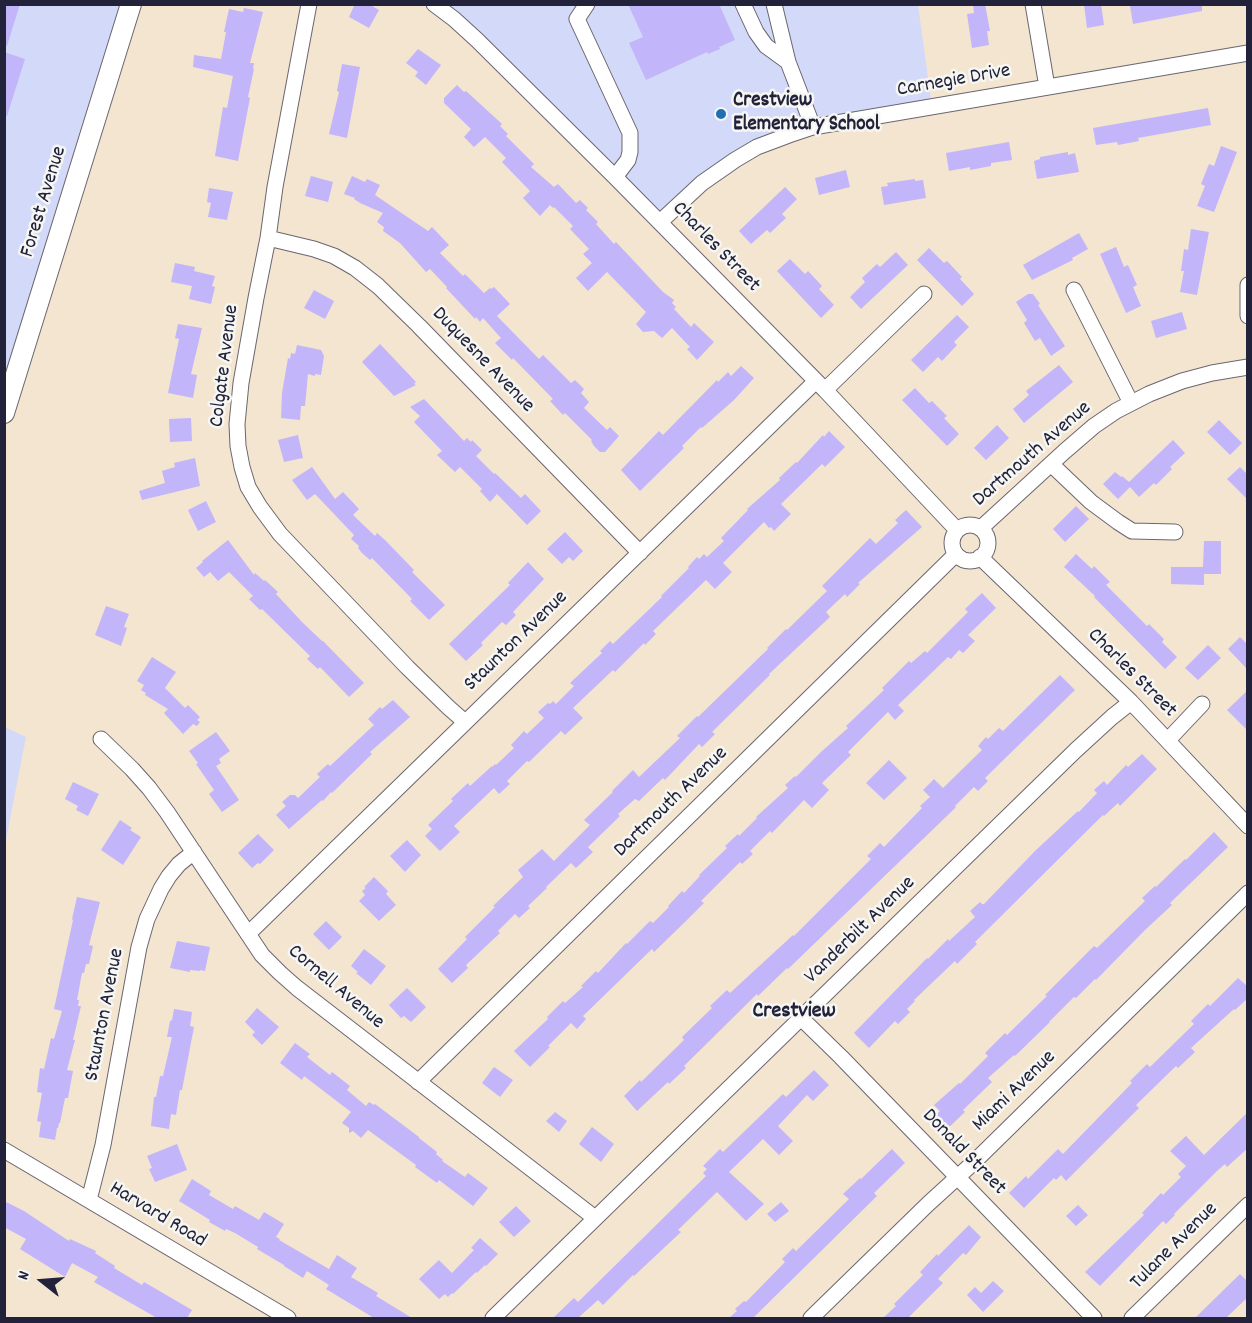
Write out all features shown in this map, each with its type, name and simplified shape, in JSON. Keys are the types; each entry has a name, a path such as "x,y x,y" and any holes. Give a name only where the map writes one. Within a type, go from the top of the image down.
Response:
{"main road":[{"name":"Forest Avenue","path":"4,413 131,4"}],"street":[{"name":"Colgate Avenue","path":"309,4 241,383 237,424 242,467 248,487 280,534 416,675 465,722"},
{"name":"Charles Street","path":"434,4 477,40 660,222 821,386 957,530"},
{"path":"587,4 578,19 630,133 628,160 615,177"},
{"path":"743,4 756,32 766,46 788,62"},
{"path":"774,4 788,62 813,128"},
{"path":"1034,4 1047,87"},
{"name":"Carnegie Drive","path":"660,222 702,183 735,160 758,147 813,128 1248,53"},
{"name":"Duquesne Avenue","path":"268,238 334,256 355,268 378,286 640,553"},
{"path":"1248,285 1248,315"},
{"path":"1074,290 1131,403"},
{"name":"Staunton Avenue","path":"248,934 640,553 924,294"},
{"name":"Dartmouth Avenue","path":"981,528 1094,426 1131,403 1182,381 1248,367"},
{"path":"1051,464 1091,502 1132,531 1175,532"},
{"path":"972,524 981,528 985,532 988,543 984,553 976,560 965,560 956,554 952,544 957,530 961,526 972,524"},
{"name":"Dartmouth Avenue","path":"418,1082 956,554"},
{"name":"Charles Street","path":"980,557 1131,702 1248,825"},
{"name":"Vanderbilt Avenue","path":"493,1318 1076,750 1131,702"},
{"path":"1168,740 1202,704"},
{"name":"Cornell Avenue","path":"101,739 149,788 262,955 279,973 596,1218"},
{"name":"Staunton Avenue","path":"89,1200 103,1145 139,947 147,919 169,876 194,852"},
{"name":"Miami Avenue","path":"811,1318 1248,893"},
{"name":"Donald Street","path":"801,1018 1094,1318"},
{"name":"Harvard Road","path":"4,1150 288,1318"},
{"name":"Tulane Avenue","path":"1132,1318 1248,1205"}],"shaded area":[{"path":"5,5 131,5 5,413"},
{"name":"Crestview Elementary School","path":"439,5 918,5 932,107 844,121 743,154 660,224"},
{"path":"5,727 26,737 5,845"}],"building":[{"path":"4,4 20,4 7,46 4,45"},
{"path":"355,4 369,4 379,10 369,28 349,17"},
{"path":"628,4 719,4 735,40 719,47 720,49 708,54 707,52 646,80 629,43 643,37"},
{"path":"973,4 985,4 990,31 987,31 989,45 972,48 967,14 974,13"},
{"path":"1084,4 1101,4 1104,25 1087,28"},
{"path":"1202,4 1202,11 1133,24 1130,6"},
{"path":"244,8 263,12 250,63 254,63 254,69 238,161 215,156 223,107 227,108 233,76 193,67 194,55 221,59 229,9 243,12"},
{"path":"418,49 441,65 426,85 415,76 418,72 406,63"},
{"path":"4,52 25,59 7,116 4,116"},
{"path":"342,64 360,67 347,138 329,134 339,92 337,91"},
{"path":"457,85 502,124 500,126 508,134 506,136 534,164 531,167 554,187 558,184 576,203 580,200 588,208 586,210 598,222 596,224 614,244 616,242 663,292 674,300 672,303 676,307 674,309 691,327 694,323 714,342 697,360 687,349 690,347 672,328 662,338 654,331 643,332 636,324 646,312 607,272 588,291 576,278 592,263 583,254 589,249 570,229 573,226 554,207 550,205 540,216 523,198 530,191 502,162 506,158 485,137 474,147 464,137 471,129 444,103 444,98"},
{"path":"1208,108 1211,125 1138,138 1139,141 1118,145 1117,142 1096,145 1093,128"},
{"path":"1009,142 1012,160 991,163 991,166 970,170 970,167 949,171 946,153"},
{"path":"1221,146 1237,152 1214,212 1197,206 1205,186 1201,184 1209,164 1214,166"},
{"path":"1068,152 1068,155 1075,153 1079,172 1037,179 1034,161 1040,157"},
{"path":"846,170 850,187 819,195 815,178"},
{"path":"311,176 333,182 328,202 305,196"},
{"path":"352,176 380,185 375,195 428,231 432,227 449,245 440,253 463,276 465,274 484,293 494,287 510,304 497,316 539,359 543,355 571,383 575,380 584,389 581,393 589,402 584,408 607,430 610,427 619,436 605,452 600,452 592,440 550,401 553,399 495,343 501,338 483,318 480,322 476,317 475,319 430,269 426,272 400,243 383,231 384,227 377,222 383,213 344,194"},
{"path":"915,179 915,181 923,180 926,198 884,205 881,187 888,186 887,183"},
{"path":"785,187 797,199 782,214 786,218 770,233 767,230 751,244 739,231"},
{"path":"209,188 233,192 227,220 208,217 211,203 207,202"},
{"path":"1191,229 1209,232 1197,295 1180,292 1184,271 1181,271 1184,249 1188,250"},
{"path":"1079,233 1088,249 1072,258 1073,260 1032,280 1023,265"},
{"path":"1116,247 1124,267 1128,265 1137,285 1133,287 1141,306 1126,313 1100,254"},
{"path":"929,248 944,263 947,261 974,294 962,306 917,260"},
{"path":"896,252 908,265 861,309 850,297 865,282 862,278 877,264 880,267"},
{"path":"790,259 805,274 808,271 822,286 819,289 834,305 821,318 777,271"},
{"path":"175,263 195,267 194,271 215,276 211,304 189,299 192,286 171,282"},
{"path":"314,290 334,301 325,319 304,308"},
{"path":"1028,294 1033,294 1065,346 1051,356 1040,338 1035,341 1024,323 1027,320 1016,302"},
{"path":"1182,312 1187,329 1156,338 1151,321"},
{"path":"957,315 969,327 954,342 957,345 942,361 938,357 923,372 911,360"},
{"path":"178,324 202,328 191,374 197,375 193,398 168,393 179,339 175,338"},
{"path":"380,344 416,382 414,384 416,385 394,396 362,362"},
{"path":"297,345 321,350 324,356 321,375 308,374 305,406 301,406 300,420 281,418 282,393 288,358 290,359 291,353 295,354"},
{"path":"1059,365 1073,382 1024,423 1013,409 1029,395 1026,391"},
{"path":"741,366 754,378 734,400 701,427 682,446 684,448 640,491 621,470 659,431 663,435 717,380 718,382 728,372 731,376"},
{"path":"915,388 929,403 932,401 947,416 944,418 959,434 947,446 902,400"},
{"path":"424,399 464,441 467,438 471,442 472,440 482,450 476,456 494,474 521,498 525,494 541,511 527,525 497,494 490,502 480,491 482,489 460,467 455,472 437,455 442,451 414,422 420,416 410,407"},
{"path":"191,418 192,441 170,442 169,419"},
{"path":"1219,420 1242,443 1230,455 1207,432"},
{"path":"997,425 1009,438 986,460 974,448"},
{"path":"829,431 845,447 825,467 822,464 781,504 791,514 774,531 764,522 723,563 732,572 715,589 706,580 653,631 656,634 645,645 644,643 615,672 613,670 573,708 583,718 565,735 561,731 529,762 527,761 507,781 510,784 499,794 494,788 454,826 460,832 440,851 425,836 432,829 428,825 453,801 451,799 468,783 470,786 496,765 514,748 511,745 524,731 527,734 544,718 538,712 548,703 553,701 556,704 574,686 570,683 602,653 600,651 610,641 613,644 662,597 697,557 699,559 704,554 707,557 724,541 721,538 747,509"},
{"path":"298,435 303,458 284,462 278,440"},
{"path":"1173,440 1185,453 1156,485 1154,483 1139,497 1130,487 1118,499 1103,484 1115,472 1129,482"},
{"path":"195,458 200,486 142,500 139,491 165,483 162,471 175,467 174,463"},
{"path":"312,467 335,499 343,492 359,509 353,515 375,536 377,533 385,540 414,570 412,572 445,605 429,620 372,558 370,560 362,553 359,546 351,539 354,535 315,494 307,500 292,480"},
{"path":"1240,467 1248,475 1248,500 1227,479"},
{"path":"206,501 216,522 198,531 188,510"},
{"path":"1076,506 1089,519 1065,542 1053,529"},
{"path":"906,510 922,527 858,583 860,584 847,597 845,594 826,612 830,617 769,674 712,732 715,734 702,747 699,744 665,780 663,778 639,801 635,799 618,814 620,816 588,847 593,852 576,868 571,863 519,918 515,914 452,983 438,969 495,907 493,906 523,877 518,870 542,849 554,861 590,825 584,820 633,770 639,777 680,738 677,736 827,591 822,586 870,538 876,544 898,523 895,520"},
{"path":"565,532 583,551 573,561 569,557 562,564 547,549"},
{"path":"228,540 254,575 255,573 265,580 278,592 276,594 302,622 364,683 349,697 320,667 318,669 307,659 310,656 249,599 253,596 229,572 218,581 210,572 204,577 196,568"},
{"path":"1204,541 1221,541 1221,574 1204,574 1204,585 1171,584 1171,567 1203,567"},
{"path":"1076,554 1092,569 1094,566 1110,582 1106,585 1147,626 1149,624 1164,639 1162,642 1177,657 1165,669 1064,567"},
{"path":"528,562 544,579 513,612 516,615 506,625 502,622 466,661 449,644 510,585 508,583"},
{"path":"982,593 996,608 968,635 975,641 963,653 959,650 951,659 948,657 898,705 904,711 895,720 888,712 848,752 851,755 822,783 829,790 812,808 804,800 772,833 770,831 750,851 753,854 742,864 740,862 701,901 704,903 685,922 654,952 652,949 583,1016 586,1019 577,1029 571,1023 530,1067 514,1051 548,1019 547,1017 563,1001 565,1003 583,987 581,986 596,971 598,973 626,943 650,921 653,923 682,891 684,893 727,848 725,846 738,834 739,836 788,788 785,785 848,728 846,726 884,690 882,688 909,661 911,663 925,651 927,653 968,612 965,609"},
{"path":"106,606 129,614 121,646 95,635"},
{"path":"1240,637 1248,645 1248,670 1228,649"},
{"path":"1208,645 1221,658 1198,680 1185,668"},
{"path":"152,657 176,672 165,688 185,708 188,705 200,717 197,720 200,722 197,726 193,724 183,734 164,713 168,709 145,695 146,693 141,690 144,685 137,681"},
{"path":"1060,675 1075,690 985,778 988,781 978,791 974,787 788,969 758,996 757,994 684,1066 686,1068 637,1111 624,1096 684,1040 682,1037 712,1008 710,1006 727,990 730,993 794,936 871,859 867,856 880,843 884,847 922,808 920,806 930,797 923,790 934,779 943,788 982,750 978,746 986,737 988,739 999,728 1003,731"},
{"path":"1248,690 1248,731 1227,710"},
{"path":"393,700 410,717 370,752 372,754 332,793 289,829 276,815 286,806 282,802 290,795 298,798 320,777 317,774 328,764 330,766 374,725 368,719 380,707 382,709"},
{"path":"216,732 230,751 219,759 221,763 216,766 239,800 222,812 209,794 214,790 189,751"},
{"path":"1142,754 1157,769 1120,806 1118,803 1103,815 975,942 977,944 957,964 955,961 914,1000 907,1009 910,1012 898,1024 895,1021 869,1048 854,1033 927,958 975,917 970,911 980,902 984,904 1035,851 1079,812 1097,793 1094,790 1104,781 1107,785 1126,765 1128,767"},
{"path":"889,760 907,778 884,800 866,783"},
{"path":"73,782 99,794 88,816 76,810 78,806 65,799"},
{"path":"120,820 141,837 123,865 101,850"},
{"path":"1214,832 1228,847 1096,980 1076,998 1074,997 1015,1056 988,1078 992,1082 945,1131 933,1118 940,1111 934,1105 960,1084 988,1056 985,1053 1005,1033 1007,1035 1094,946 1097,948 1145,901 1142,898"},
{"path":"258,834 274,850 260,864 252,868 238,853"},
{"path":"407,840 421,855 405,872 390,856"},
{"path":"374,877 388,891 386,894 396,905 379,921 359,901 365,895 362,891 366,888 364,887"},
{"path":"77,897 100,902 89,945 93,946 89,964 86,964 84,973 82,973 77,1000 79,1000 78,1006 81,1006 67,1070 73,1071 68,1098 65,1098 55,1140 39,1137 41,1122 37,1121 42,1093 37,1092 40,1068 44,1069 51,1038 54,1039 62,1011 54,1009"},
{"path":"326,921 342,937 329,950 313,934"},
{"path":"177,941 210,947 205,971 190,970 190,972 170,968"},
{"path":"364,949 386,966 371,985 351,966"},
{"path":"1238,978 1248,987 1248,998 1191,1048 1195,1052 1178,1068 1176,1066 1136,1105 1139,1108 1066,1181 1061,1175 1056,1180 1054,1178 1024,1208 1009,1193 1026,1176 1028,1179 1058,1149 1063,1154 1132,1083 1130,1081 1147,1064 1150,1067 1194,1024 1191,1021"},
{"path":"407,988 426,1007 411,1022 404,1016 401,1018 389,1005"},
{"path":"257,1008 279,1027 262,1045 252,1035 255,1032 245,1022"},
{"path":"174,1009 192,1012 190,1026 194,1027 176,1115 171,1114 169,1129 151,1126 154,1097 156,1097 160,1076 163,1076 172,1037 167,1037"},
{"path":"295,1043 310,1054 307,1057 330,1075 332,1072 350,1086 347,1090 366,1106 369,1102 375,1104 437,1152 436,1154 442,1161 465,1177 468,1173 488,1188 473,1206 439,1180 437,1183 368,1130 361,1138 353,1131 349,1133 349,1128 342,1123 351,1112 304,1076 302,1080 280,1063"},
{"path":"494,1067 513,1080 500,1097 482,1083"},
{"path":"814,1070 829,1085 813,1101 807,1095 778,1126 793,1141 779,1155 763,1139 729,1172 764,1204 746,1221 717,1192 678,1230 681,1232 603,1305 598,1300 578,1318 553,1318 574,1298 578,1302 706,1176 703,1173 707,1169 703,1166 720,1149 723,1152 783,1094 786,1097"},
{"path":"555,1112 567,1121 559,1132 546,1121"},
{"path":"1248,1112 1248,1148 1227,1167 1225,1164 1217,1171 1166,1224 1163,1221 1100,1286 1085,1272 1144,1215 1142,1213 1161,1193 1163,1195 1181,1177 1178,1174 1186,1166 1170,1151 1186,1136 1204,1155"},
{"path":"592,1127 614,1144 601,1162 579,1144"},
{"path":"177,1144 187,1170 155,1182 149,1169 152,1168 147,1156"},
{"path":"892,1149 905,1163 874,1193 877,1196 753,1318 729,1318 737,1311 735,1309 744,1301 746,1302 785,1262 782,1259 793,1248 796,1251 849,1199 843,1194"},
{"path":"192,1179 211,1191 209,1195 233,1209 235,1206 259,1220 264,1212 284,1224 276,1237 279,1240 329,1269 337,1255 357,1268 351,1277 378,1293 376,1296 412,1318 374,1318 326,1289 329,1285 307,1271 303,1278 235,1233 226,1229 225,1231 209,1222 210,1220 179,1201"},
{"path":"4,1201 24,1211 69,1241 70,1239 96,1251 95,1253 115,1266 114,1268 142,1285 144,1282 192,1310 187,1318 157,1318 94,1282 98,1277 72,1263 65,1277 20,1249 26,1239 4,1227"},
{"path":"781,1202 789,1211 775,1222 767,1214"},
{"path":"1078,1205 1088,1215 1076,1226 1066,1216"},
{"path":"516,1206 531,1221 514,1237 499,1222"},
{"path":"969,1225 981,1237 966,1255 963,1253 938,1279 943,1283 908,1318 883,1318 923,1275 920,1272"},
{"path":"480,1238 498,1254 453,1294 448,1297 445,1294 439,1299 419,1279 439,1260 452,1273 474,1250 471,1248"},
{"path":"1240,1274 1248,1282 1248,1297 1226,1318 1195,1318"},
{"path":"993,1281 1004,1291 983,1312 967,1295 975,1287 981,1293"}],"place":[{"name":"Crestview Elementary School","path":"721,114"}],"district":[{"name":"Crestview","path":"794,1013"}]}
